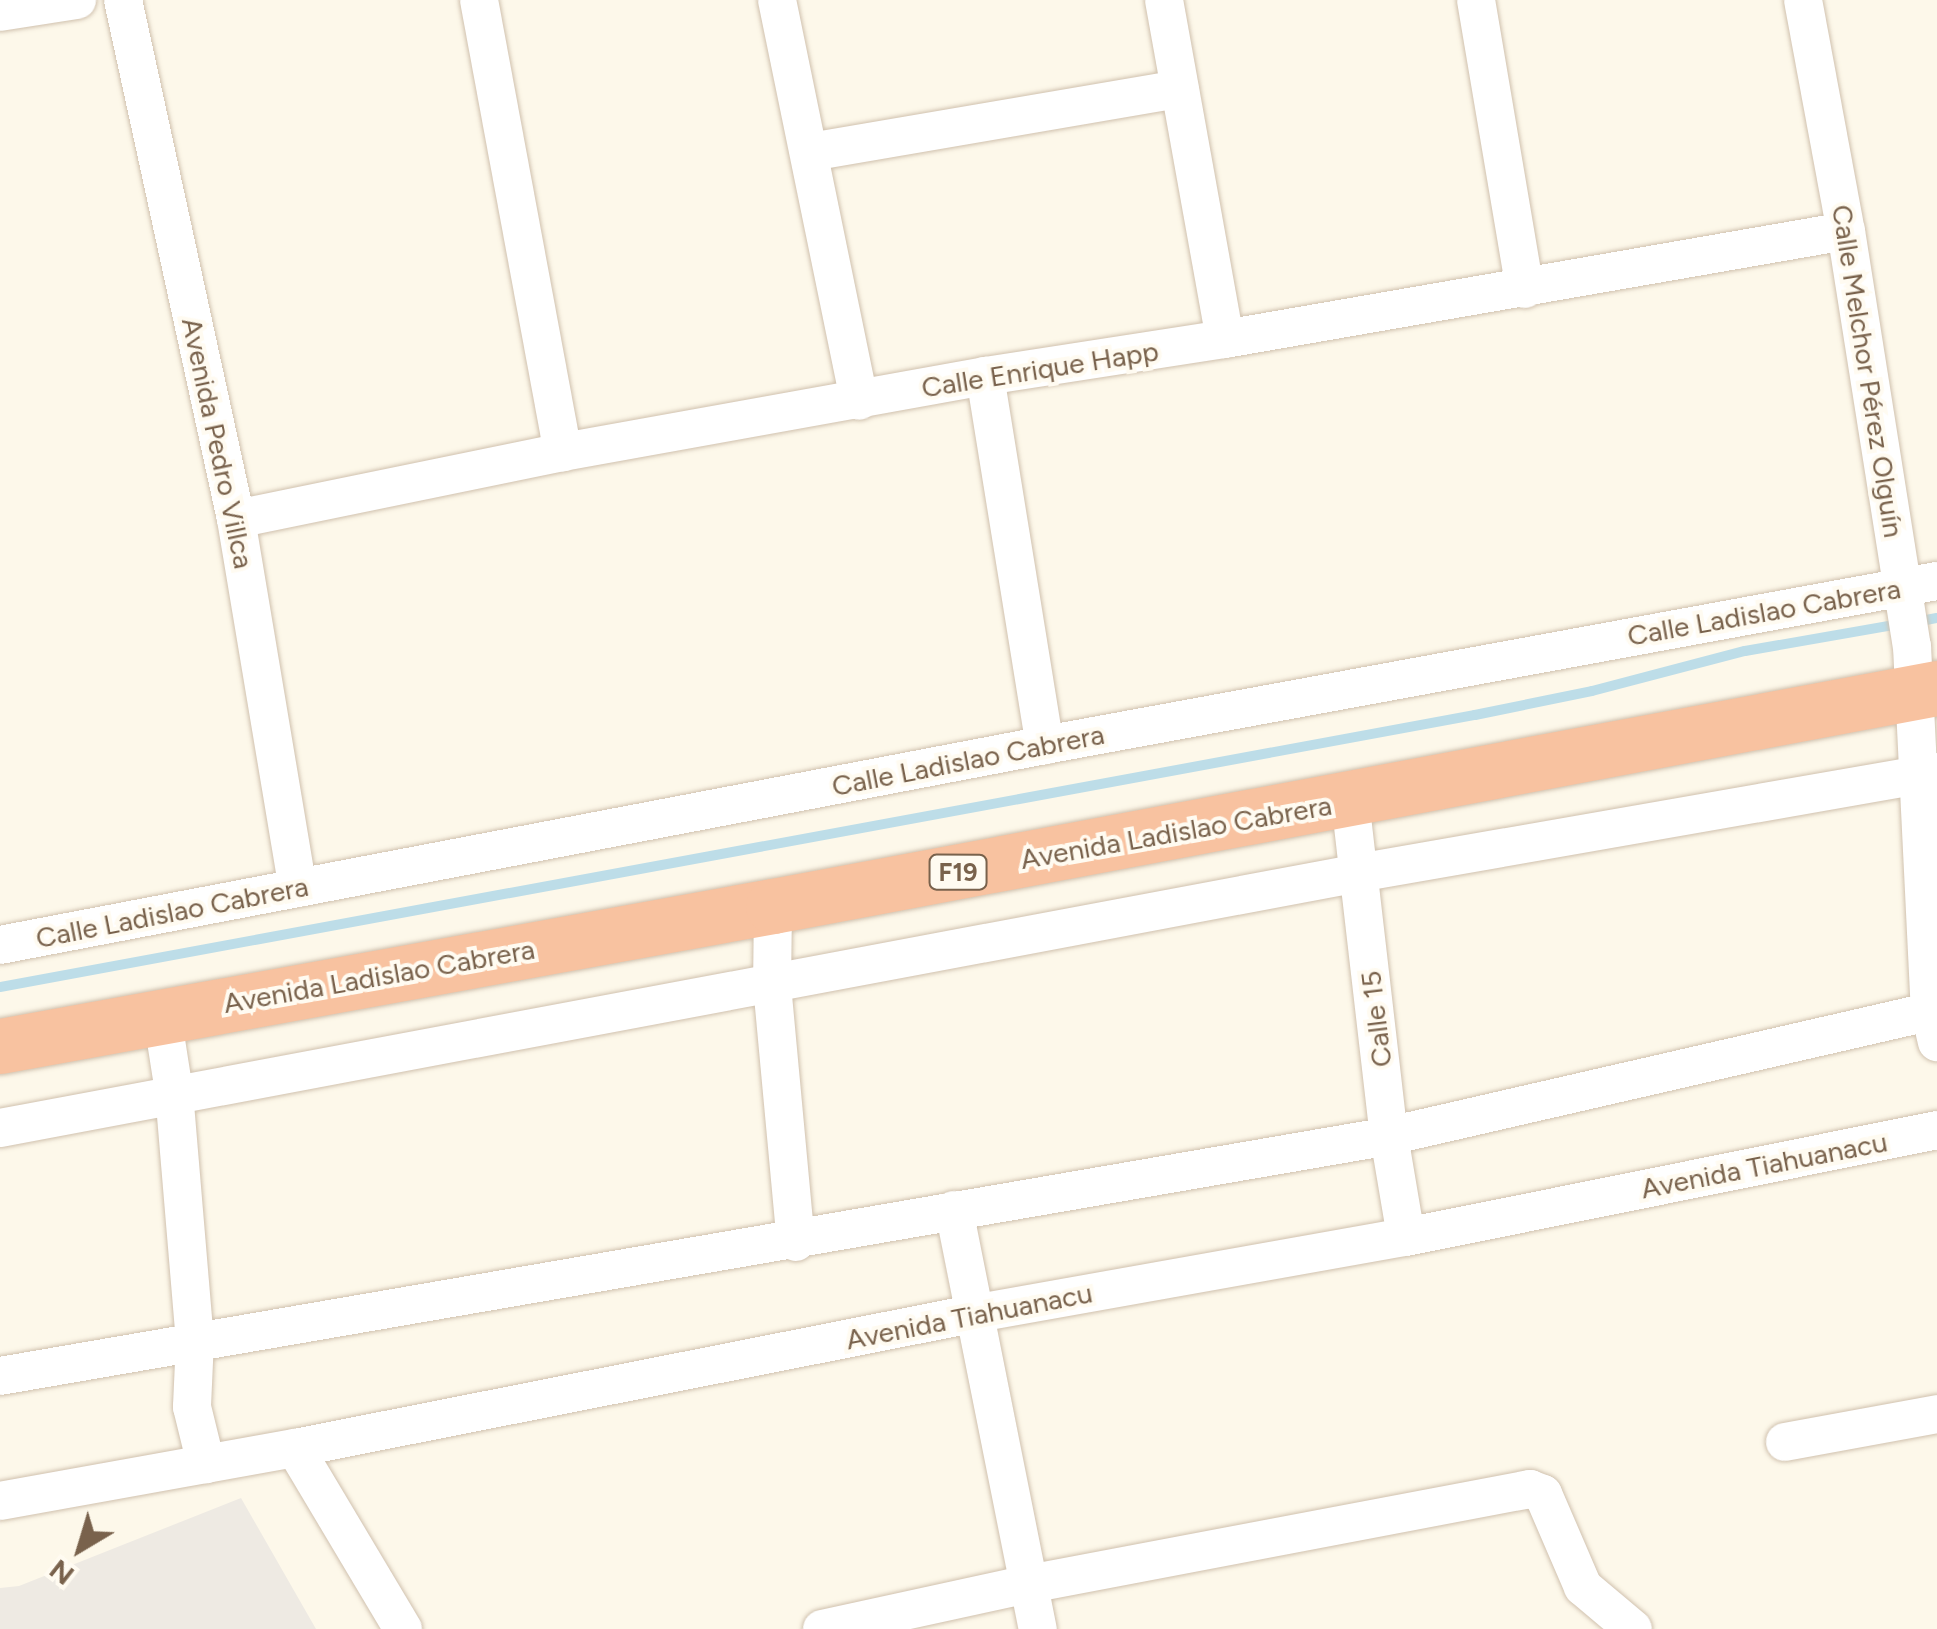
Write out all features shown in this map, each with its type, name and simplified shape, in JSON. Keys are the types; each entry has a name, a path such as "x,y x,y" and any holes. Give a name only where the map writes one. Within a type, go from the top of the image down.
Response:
{"highway":[{"name":"Avenida Ladislao Cabrera","path":"0,1046 1350,800 1918,634"}],"street":[{"path":"0,12 77,0"},
{"name":"Avenida Pedro Villca","path":"123,0 236,519 298,888"},
{"path":"480,0 563,452"},
{"path":"778,0 859,400"},
{"path":"1164,0 1225,339"},
{"path":"1476,0 1525,288"},
{"name":"Calle Melchor Pérez Olguín","path":"1803,0 1918,634 1935,1021"},
{"path":"810,152 1180,89"},
{"name":"Calle Enrique Happ","path":"236,519 563,452 985,376 1225,339 1846,231"},
{"path":"985,376 1044,745"},
{"name":"Calle Ladislao Cabrera","path":"0,945 1044,745 1918,634"},
{"path":"0,1128 174,1092 772,985 1358,873 1927,774"},
{"name":"Calle 15","path":"1350,800 1390,1136 1406,1237"},
{"path":"774,906 772,985 796,1242"},
{"path":"162,1015 174,1092 195,1340 192,1407 206,1464"},
{"path":"0,1376 195,1340 796,1242 954,1210 1390,1136 1935,1021"},
{"name":"Avenida Tiahuanacu","path":"0,1501 294,1448 972,1314 1406,1237 1937,1130"},
{"path":"954,1210 1038,1629"},
{"path":"1785,1442 1937,1414"},
{"path":"294,1448 403,1629"},
{"path":"822,1629 1028,1584 1530,1489 1544,1494 1584,1587 1634,1629"}],"shaded area":[{"path":"241,1498 316,1629 0,1629 0,1588 19,1586"}],"waterway":[{"path":"1916,622 1937,618"},
{"path":"0,987 1475,715 1592,691 1745,651 1899,624"}]}
